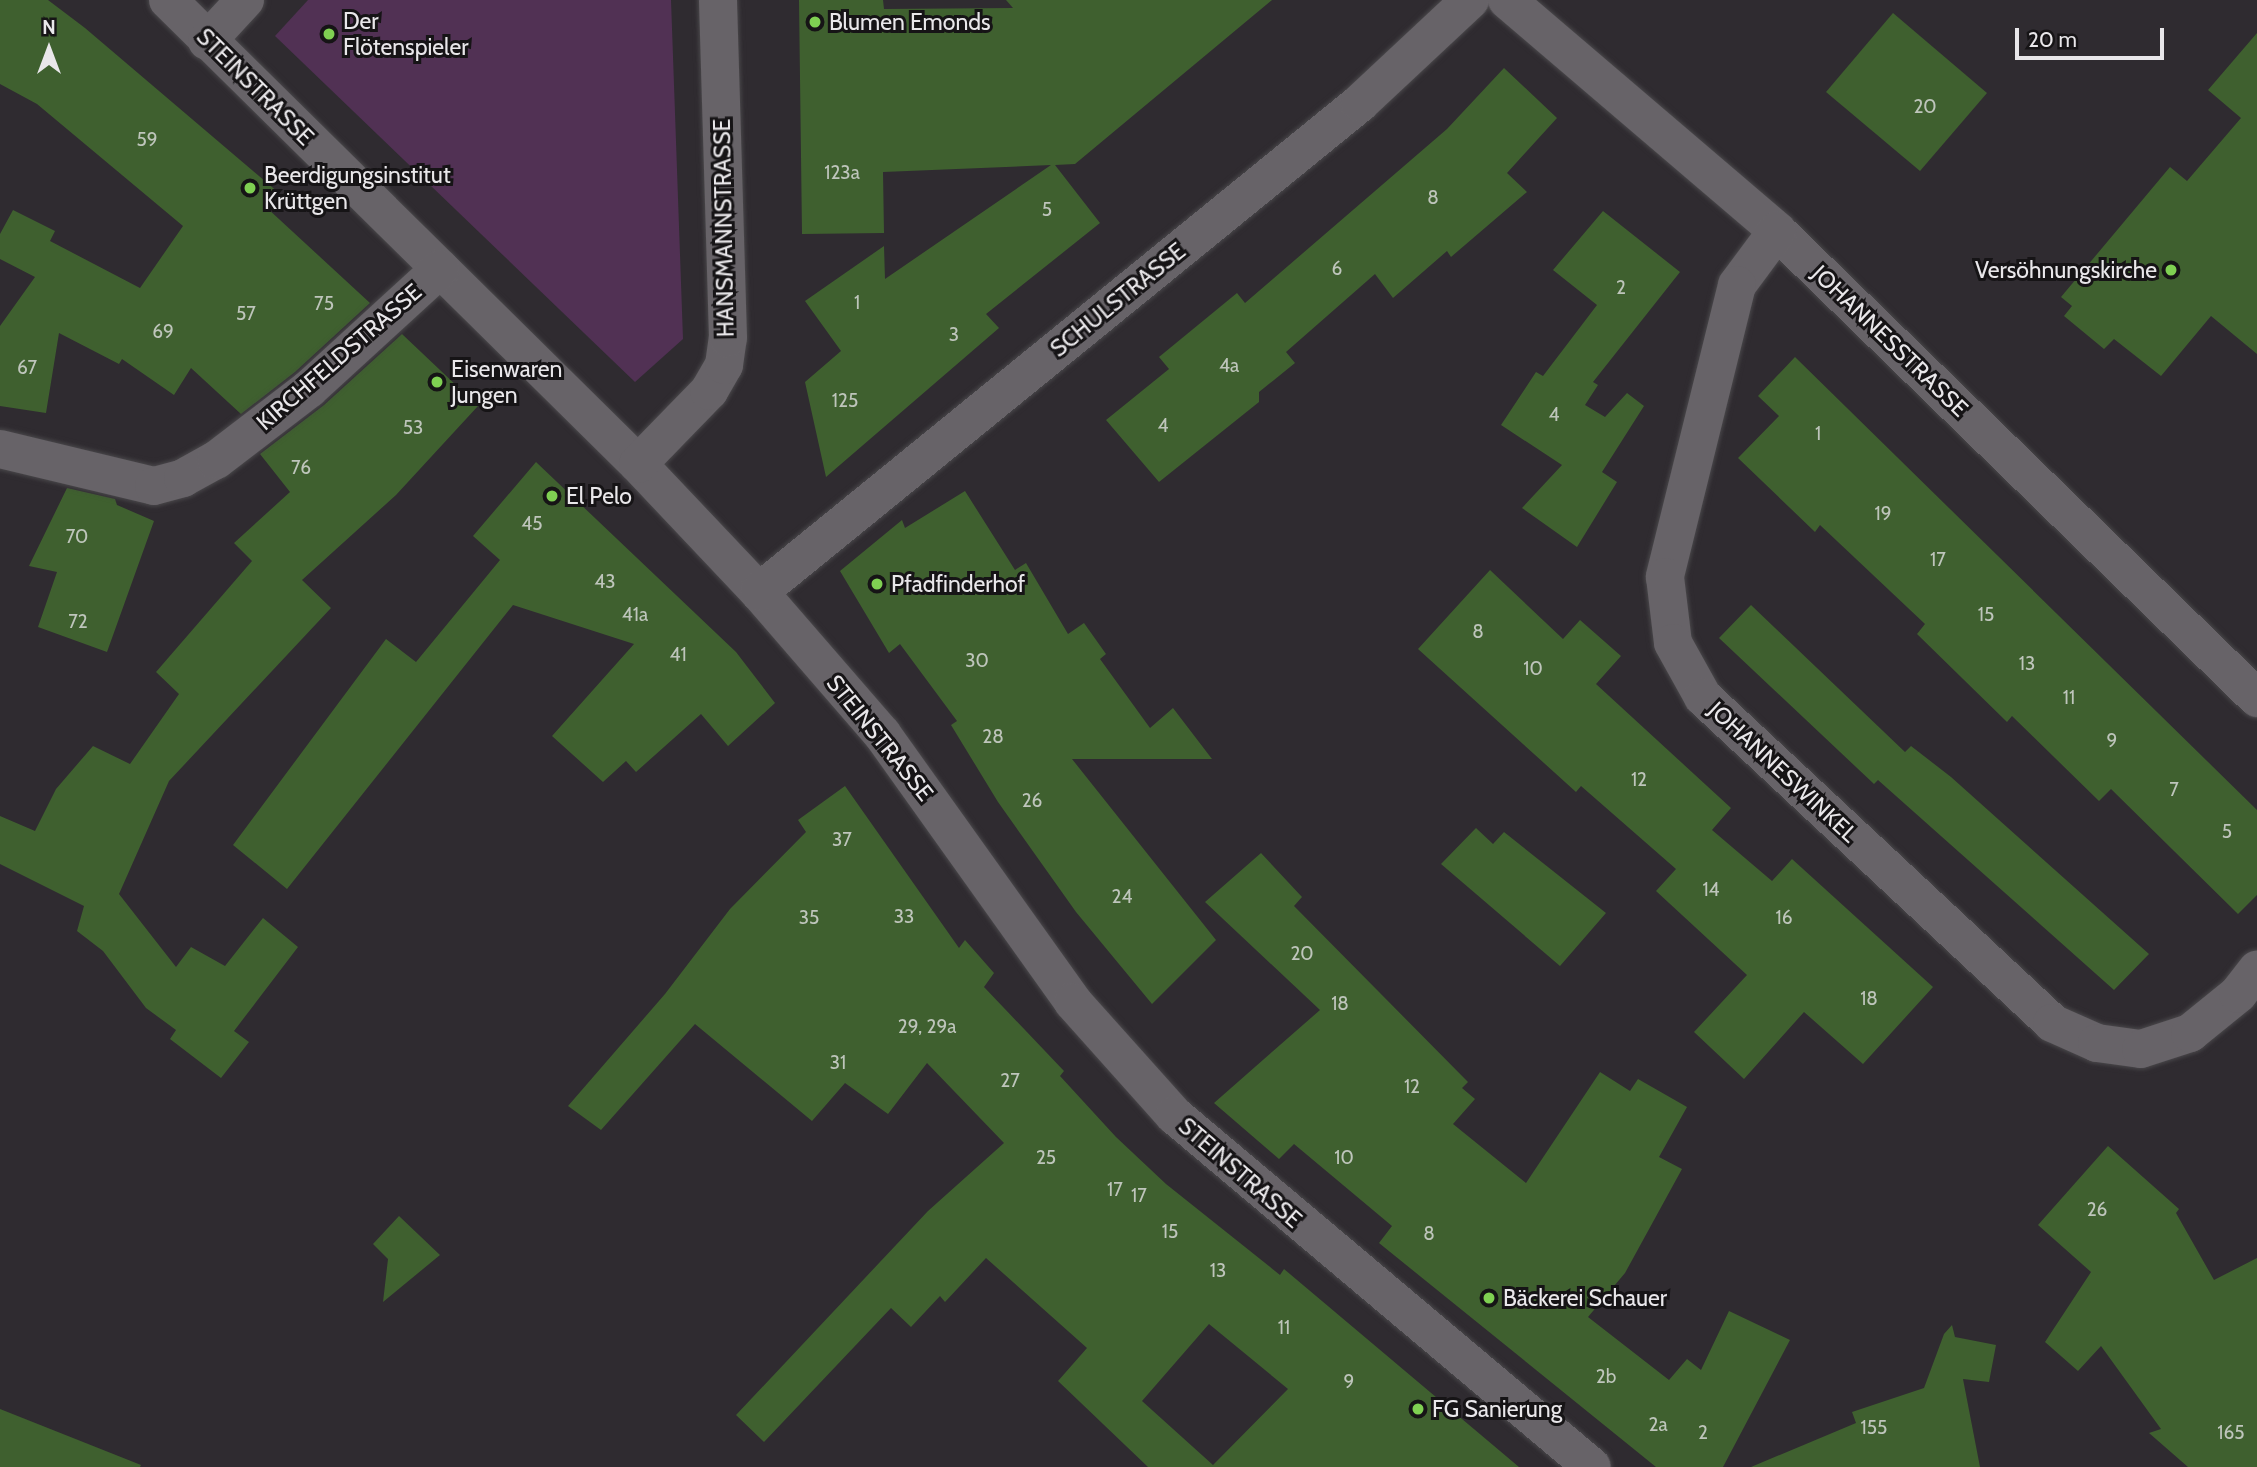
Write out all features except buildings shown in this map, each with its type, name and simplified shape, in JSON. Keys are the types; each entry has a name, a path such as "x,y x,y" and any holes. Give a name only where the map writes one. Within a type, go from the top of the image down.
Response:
{"street":[{"name":"STEINSTRASSE","path":"168,0 638,464 759,592 882,734 1073,1002 1174,1115 1592,1467"},
{"path":"207,41 245,0"},
{"name":"HANSMANNSTRASSE","path":"638,464 709,391 724,365 728,338 718,0"},
{"name":"SCHULSTRASSE","path":"759,592 1360,103 1470,0"},
{"name":"JOHANNESSTRASSE","path":"1507,0 1777,231 2257,698"},
{"name":"JOHANNESWINKEL","path":"1777,231 1737,285 1665,577 1673,643 1703,697 2052,1023 2098,1043 2141,1049 2190,1033 2238,994 2257,970"},
{"name":"KIRCHFELDSTRASSE","path":"0,449 154,486 183,478 216,460 309,389 440,268"}],"shaded area":[{"path":"308,0 671,0 683,339 635,382 275,36"}],"place":[{"name":"Blumen Emonds","path":"815,22"},
{"name":"Der Flötenspieler","path":"329,34"},
{"name":"Beerdigungsinstitut Krüttgen","path":"250,188"},
{"name":"Versöhnungskirche","path":"2171,270"},
{"name":"Eisenwaren Jungen","path":"437,382"},
{"name":"El Pelo","path":"552,496"},
{"name":"Pfadfinderhof","path":"877,584"},
{"name":"Bäckerei Schauer","path":"1489,1298"},
{"name":"FG Sanierung","path":"1418,1409"}]}
